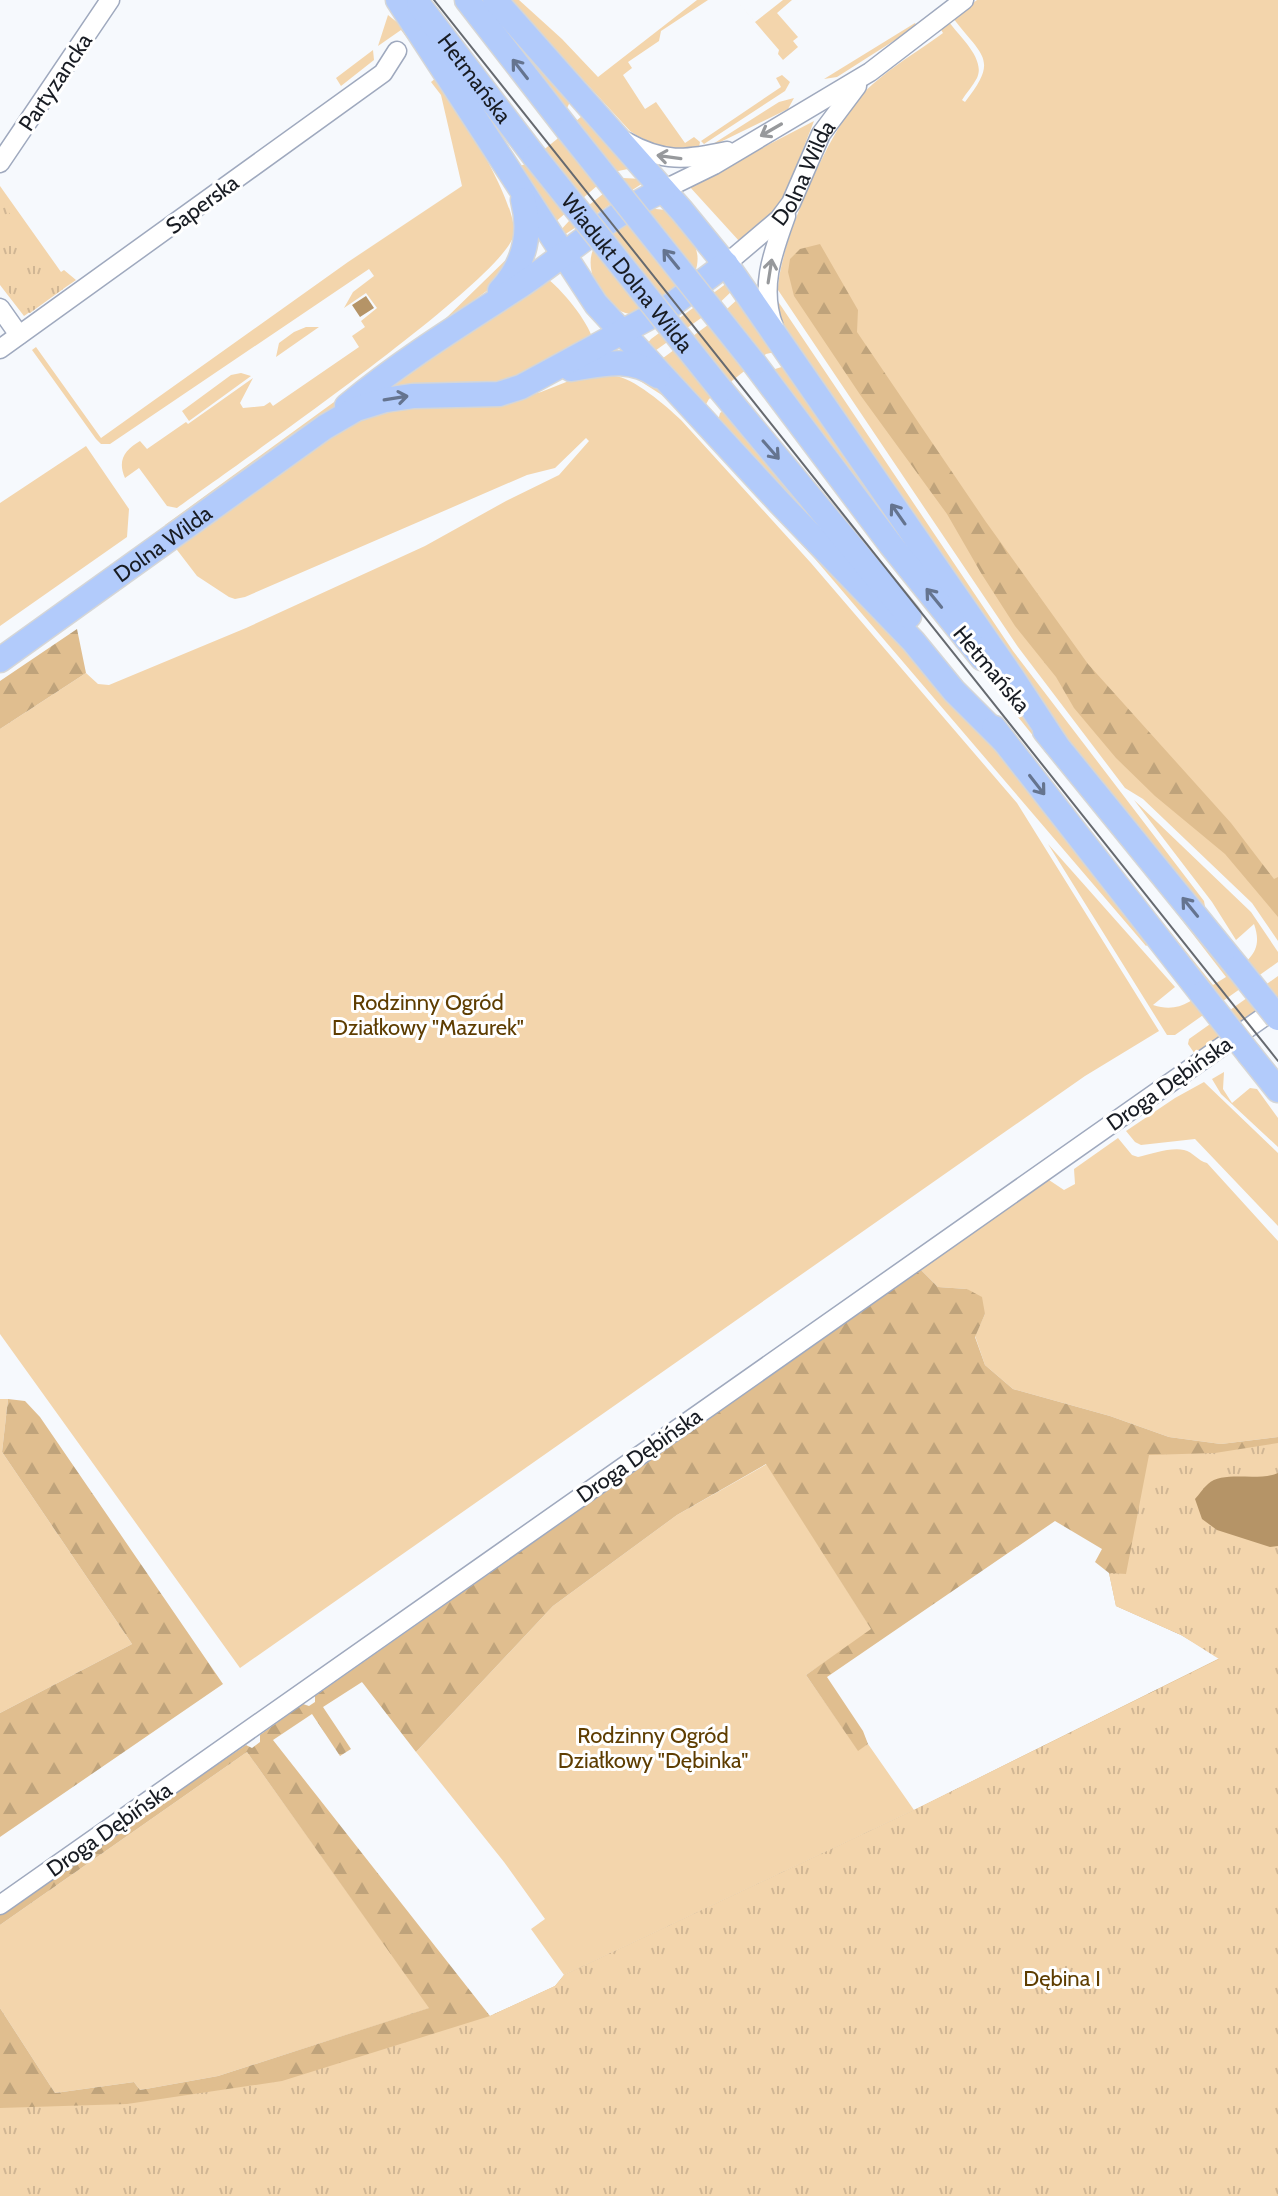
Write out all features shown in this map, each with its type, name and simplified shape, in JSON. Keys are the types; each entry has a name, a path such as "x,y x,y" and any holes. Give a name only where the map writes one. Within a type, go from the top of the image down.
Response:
{"main road":[{"path":"398,0 593,301 1003,740"},
{"name":"Hetmańska","path":"415,0 535,157"},
{"name":"Hetmańska","path":"467,0 568,130"},
{"path":"495,0 726,264 1056,744"},
{"name":"Wiadukt Dolna Wilda","path":"568,130 754,363"},
{"name":"Wiadukt Dolna Wilda","path":"535,157 721,390"},
{"path":"487,305 511,279 524,253 527,226 521,190"},
{"name":"Dolna Wilda","path":"0,660 325,427 368,389 520,285 625,208 663,190"},
{"name":"Dolna Wilda","path":"325,427 371,403 413,396 499,394 521,387 670,306 726,264"},
{"path":"549,372 602,363 627,363 652,371 674,388"},
{"name":"Hetmańska","path":"754,363 891,545 1278,1018"},
{"name":"Hetmańska","path":"721,390 865,562 1278,1090"}],"street":[{"name":"Partyzancka","path":"0,163 110,0"},
{"name":"Dolna Wilda","path":"663,190 714,165 870,72 964,0"},
{"name":"Saperska","path":"0,349 383,73 397,51"},
{"name":"Dolna Wilda","path":"726,264 775,225 791,203 821,134 837,109 870,72"},
{"path":"607,127 634,146 666,158 693,158 738,149"},
{"path":"780,340 769,310 768,276 791,203"},
{"path":"0,308 19,335"},
{"name":"Droga Dębińska","path":"0,1905 1278,1007"}],"green space":[{"path":"510,0 519,0 598,77 697,0 708,0 661,31 659,41 628,62 632,68 623,75 645,109 656,102 685,143 694,137 700,142 699,147 681,149 663,146 630,131"},
{"path":"736,0 755,22 783,0 792,0 777,13 798,37 793,41 798,47 783,60 778,54 779,50"},
{"path":"977,0 1278,0 1278,941 1252,903 1143,799 1125,788 1018,647 778,290 796,218 820,162 859,98 889,71 943,33 940,28 949,22 978,63 977,78 962,100 965,102 975,88 982,76 983,58 953,18"},
{"path":"388,15 408,31 420,55 401,30 378,46"},
{"path":"494,15 570,102 567,108 565,107"},
{"path":"915,23 917,26 837,77 824,79"},
{"path":"373,50 374,60 341,86 336,78"},
{"path":"428,60 493,172 512,217 514,233 501,255 467,289 419,329 177,508 167,506 139,468 125,478 122,461 130,448 140,441 147,449 253,378 240,403 243,408 264,406 270,402 273,406 359,347 352,336 365,327 361,321 377,308 366,293 344,308 353,292 374,276 369,269 110,444 101,444 96,439 32,350 36,347 101,438 348,262 462,186 441,95 431,82 436,78 424,63"},
{"path":"782,75 790,82 785,91 704,144 701,141 781,87 776,78"},
{"path":"794,98 788,109 702,151 779,102"},
{"path":"582,116 633,168 613,172 553,224 516,167 526,164"},
{"path":"814,121 781,206 740,242 689,186"},
{"path":"623,178 643,179 643,183 561,237 558,233 569,221"},
{"path":"0,186 61,272 64,270 76,280 24,316 0,285"},
{"path":"0,199 10,219 22,230 63,289 30,313 22,310 0,280"},
{"path":"646,208 666,210 691,238 697,263 695,273 659,301 645,311 629,314 618,310 600,292 594,280 591,255 607,234"},
{"path":"820,244 858,310 857,332 986,522 1088,664 1231,823 1274,879 1278,877 1278,917 1225,854 1155,796 1116,758 1074,708 1056,677 1015,626 947,514 861,396 794,296 788,272 790,259 800,249"},
{"path":"516,250 496,284 441,323"},
{"path":"545,277 573,306 593,340 511,382 392,387"},
{"path":"727,283 734,289 711,311 652,353 647,344 651,339"},
{"path":"773,294 1013,651 1204,901 1206,912 1040,705 781,327"},
{"path":"740,297 775,352 766,354 709,399 705,406 659,361"},
{"path":"306,327 319,327 276,357 279,343"},
{"path":"785,366 950,601 772,373"},
{"name":"Rodzinny Ogród Działkowy \"Mazurek\"","path":"612,368 614,376 640,387 681,420 811,563 1017,803 1159,1031 1085,1076 240,1668 0,1334 0,729 86,673 98,684 109,685 246,628 425,546 559,475 589,441 586,438 555,468 527,475 245,597 229,597 197,576 174,546 329,433 383,408 510,401 594,371"},
{"path":"378,370 355,395 173,525 165,525"},
{"path":"241,373 251,376 189,421 182,411 231,375"},
{"path":"641,376 655,383 980,729 1150,943 1146,946 815,559 668,399 640,381"},
{"path":"726,409 910,630 718,421 720,413"},
{"path":"86,446 129,509 127,537 0,626 0,503"},
{"path":"77,629 86,673 0,729 0,681"},
{"path":"1004,695 1068,769 1105,825 1002,697"},
{"path":"1134,800 1251,912 1278,952 1278,962 1175,1035 1167,1035 1048,844 1175,987 1153,1005 1177,1007 1209,988 1122,876 1124,874 1213,985 1226,977 1137,862 1232,973 1254,953 1256,933 1254,924 1236,940 1212,902"},
{"path":"1278,976 1278,999 1197,1057 1188,1044 1189,1039"},
{"path":"1224,1072 1223,1089 1232,1103 1250,1088 1257,1089 1278,1118 1278,1147 1221,1094 1212,1079"},
{"path":"1204,1082 1278,1153 1278,1226 1195,1139 1141,1145 1126,1131"},
{"path":"1118,1138 1132,1155 1138,1157 1179,1149 1207,1163 1278,1241 1278,1437 1221,1444 1169,1437 1110,1416 1013,1389 985,1365 975,1336 985,1314 967,1289 938,1287 921,1270 1046,1178 1064,1190 1075,1184 1074,1169"},
{"name":"Dębina I","path":"921,1270 938,1287 967,1289 982,1297 985,1314 975,1337 985,1365 1013,1389 1110,1416 1169,1437 1221,1444 1278,1437 1278,1473 1217,1530 1278,2196 0,2196 0,2008 55,2093 134,2082 140,2090 218,2076 429,2008 247,1752 0,1925 0,1912 189,1779 192,1782 246,1745 252,1748 260,1742 260,1735 303,1704 309,1706 315,1702 315,1696","holes":["766,1464 871,1629 806,1675 858,1751 868,1744 863,1731 827,1677 1055,1521 1102,1549 1095,1562 1109,1573 1116,1606 1181,1635 1220,1658 914,1810 564,1975 555,1986 490,2016 273,1740 312,1714 340,1756 351,1749 323,1707 362,1682 416,1752 553,1606 677,1515"]},
{"path":"0,1399 8,1399 2,1452 132,1644 0,1713"},
{"path":"8,1399 25,1401 40,1417 223,1684 0,1837 0,1713 132,1644 2,1452"},
{"name":"Dębina I","path":"1278,1443 1278,2196 0,2196 0,2108 127,2104 282,2081 490,2016 555,1986 564,1975 914,1810 1219,1659 1181,1635 1116,1606 1109,1573 1126,1574 1149,1455 1215,1453"},
{"name":"Rodzinny Ogród Działkowy \"Dębinka\"","path":"767,1464 872,1630 806,1675 858,1750 868,1744 914,1810 564,1975 531,1929 545,1919 416,1752 553,1606 677,1515"},
{"path":"247,1752 430,2008 218,2076 140,2090 134,2082 55,2093 0,2008 0,1925"}],"shaded area":[{"path":"366,296 374,308 360,317 352,305"},
{"path":"1278,1473 1278,1546 1270,1547 1217,1530 1202,1519 1195,1499 1214,1480"}],"tram line":[{"path":"434,0 1278,1061"}]}
